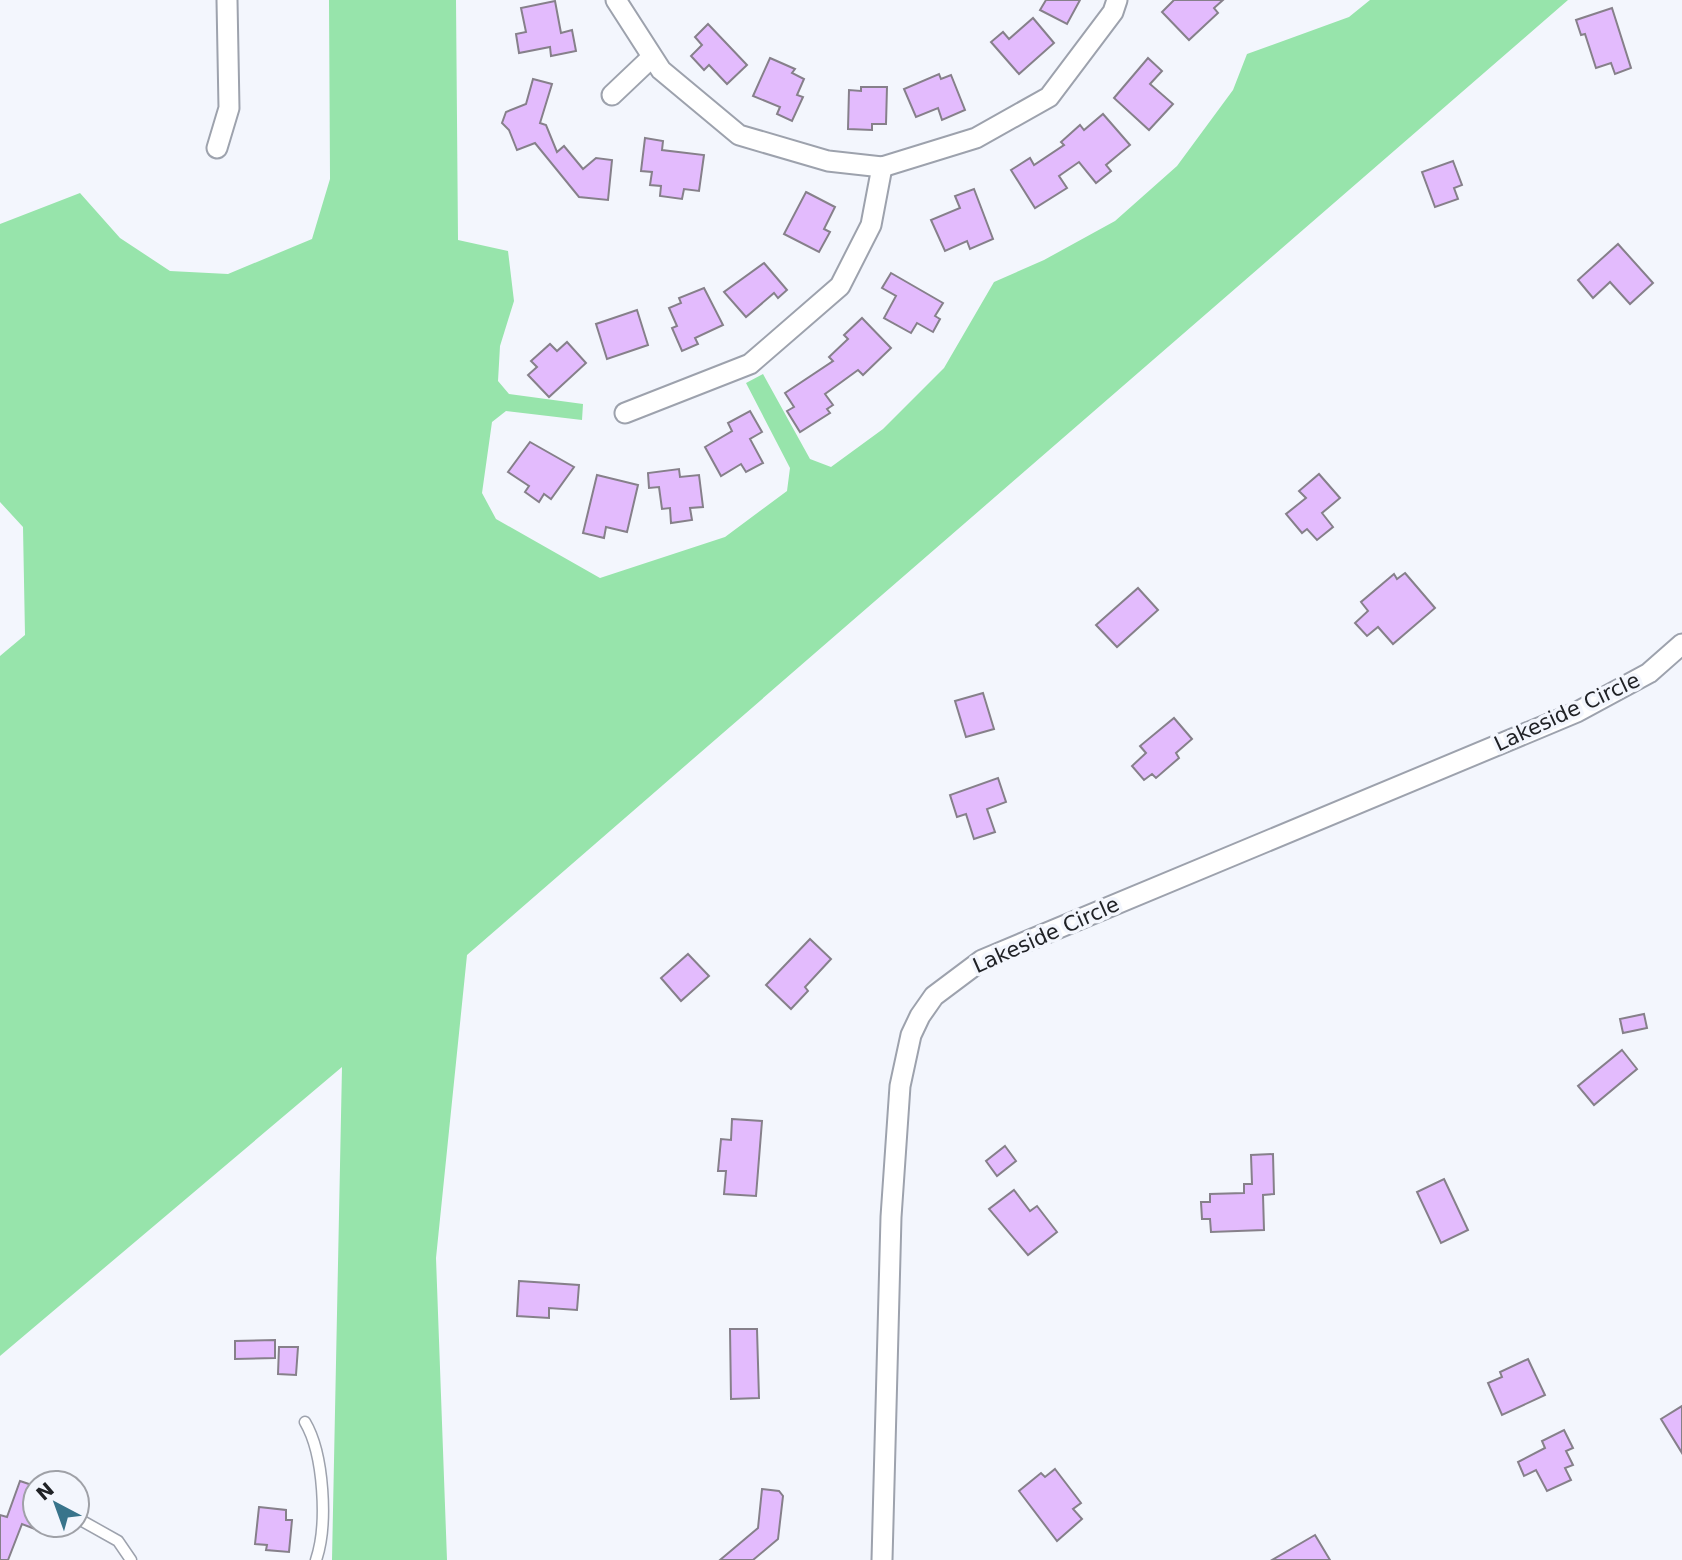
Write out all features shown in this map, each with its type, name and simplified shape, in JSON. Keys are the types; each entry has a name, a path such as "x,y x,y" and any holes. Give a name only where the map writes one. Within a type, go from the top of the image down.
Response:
{"street":[{"path":"217,148 229,107 227,0"},
{"path":"616,0 661,70 739,135 828,161 883,167 976,138 1049,97 1113,12 1117,0"},
{"path":"612,95 651,58"},
{"path":"625,413 750,364 840,286 871,225 883,167"},
{"name":"Lakeside Circle","path":"882,1560 891,1217 900,1086 911,1035 934,996 982,960 1577,712 1649,673 1682,644"}],"lane":[{"path":"305,1422 316,1440 322,1504 316,1560"},
{"path":"91,1526 118,1541 131,1560"}],"green space":[{"path":"329,0 456,0 458,240 508,251 514,301 500,346 498,381 509,394 583,404 582,420 506,411 492,422 482,493 496,519 600,578 725,537 787,491 790,468 746,383 763,374 810,459 831,467 883,429 944,368 994,282 1044,260 1115,221 1177,166 1233,90 1247,54 1349,17 1370,0 1568,0 467,955 436,1258 447,1560 332,1560 342,1067 0,1356 0,656 25,635 23,527 0,502 0,224 80,193 120,238 170,271 228,274 312,239 330,179"}],"building":[{"path":"1046,0 1080,0 1067,24 1040,10"},
{"path":"1174,0 1223,0 1214,8 1218,13 1189,40 1162,12"},
{"path":"555,1 561,33 572,30 576,51 551,56 550,47 519,53 516,34 526,32 521,8"},
{"path":"1612,8 1631,68 1615,74 1611,63 1596,68 1585,34 1581,35 1576,20"},
{"path":"1033,18 1054,43 1019,74 991,42 1003,32 1009,39"},
{"path":"708,24 747,65 727,84 709,65 704,70 691,56 702,45 695,37"},
{"path":"770,58 795,69 792,73 804,79 797,95 803,97 792,121 777,114 780,107 753,96"},
{"path":"1148,58 1162,71 1150,84 1173,104 1149,130 1114,98"},
{"path":"939,74 941,79 951,75 965,110 942,120 938,108 916,117 904,89"},
{"path":"533,79 552,84 540,123 546,125 557,152 564,146 583,169 596,158 612,160 608,200 579,197 535,143 517,150 509,130 502,123 506,112 526,104"},
{"path":"861,87 887,87 886,124 872,124 872,130 848,129 849,90 861,91"},
{"path":"1103,114 1130,145 1106,165 1111,171 1096,183 1079,162 1059,176 1067,188 1035,208 1011,170 1030,158 1034,165 1064,145 1061,142 1080,125 1084,130"},
{"path":"645,138 663,141 662,150 704,155 699,191 684,189 682,199 660,196 661,186 650,185 652,172 641,171"},
{"path":"1453,161 1462,185 1454,188 1458,199 1435,207 1422,172"},
{"path":"974,189 993,239 970,249 967,241 945,251 931,220 960,208 955,196"},
{"path":"806,192 835,207 824,229 830,232 819,252 784,234"},
{"path":"1618,244 1653,283 1630,304 1610,282 1593,298 1578,280"},
{"path":"764,263 787,290 778,298 774,293 746,317 724,292"},
{"path":"891,273 943,303 935,316 940,319 933,332 917,323 911,333 884,318 896,296 882,288"},
{"path":"704,288 723,325 695,338 698,344 682,351 672,328 677,326 669,308 681,303 679,298"},
{"path":"637,310 648,345 607,359 596,324"},
{"path":"862,318 891,348 863,375 858,370 825,394 833,405 827,409 830,413 800,432 787,411 794,407 785,393 833,361 829,357 848,339 844,335"},
{"path":"567,342 586,363 549,397 528,375 537,367 531,361 550,344 557,351"},
{"path":"750,411 762,432 750,439 763,463 746,472 741,464 721,476 705,447 732,431 728,423"},
{"path":"530,442 574,467 551,499 544,494 539,502 525,492 529,486 508,472"},
{"path":"679,469 680,477 699,475 703,507 690,508 692,520 671,523 670,508 662,509 659,487 649,488 648,473"},
{"path":"1319,474 1340,498 1322,513 1333,527 1317,540 1307,529 1302,533 1286,514 1306,498 1299,491"},
{"path":"597,475 638,485 627,532 606,527 604,538 583,533"},
{"path":"1405,573 1435,608 1393,644 1378,627 1367,636 1355,623 1368,611 1361,602 1394,574 1397,579"},
{"path":"1138,588 1158,610 1117,647 1096,625"},
{"path":"983,693 994,729 966,737 955,701"},
{"path":"1174,718 1192,739 1176,753 1179,758 1156,778 1152,774 1144,780 1132,766 1146,753 1140,746"},
{"path":"998,778 1006,802 987,809 995,832 974,839 966,814 957,817 950,795"},
{"path":"810,939 831,959 805,987 808,991 791,1009 766,985"},
{"path":"688,954 709,976 681,1001 661,978"},
{"path":"1644,1014 1647,1028 1623,1033 1620,1019"},
{"path":"1622,1050 1637,1069 1594,1105 1578,1086"},
{"path":"732,1119 762,1121 756,1196 724,1194 726,1171 718,1171 721,1139 731,1140"},
{"path":"1005,1146 1016,1161 997,1176 986,1161"},
{"path":"1273,1154 1274,1194 1263,1195 1264,1230 1211,1232 1210,1219 1202,1219 1201,1202 1210,1202 1210,1194 1244,1193 1244,1184 1252,1184 1251,1155"},
{"path":"1444,1179 1468,1230 1441,1243 1417,1192"},
{"path":"1014,1190 1030,1211 1037,1206 1057,1232 1028,1255 989,1209"},
{"path":"519,1281 579,1285 577,1310 549,1308 549,1318 517,1316"},
{"path":"730,1329 757,1329 759,1398 731,1399"},
{"path":"275,1340 275,1358 235,1359 235,1341"},
{"path":"279,1347 298,1347 296,1375 278,1374"},
{"path":"1528,1359 1545,1395 1502,1415 1488,1383 1502,1377 1500,1372"},
{"path":"1682,1406 1682,1453 1661,1419"},
{"path":"1564,1430 1573,1448 1566,1451 1573,1465 1565,1468 1571,1480 1547,1491 1536,1470 1524,1476 1518,1462 1545,1448 1542,1441"},
{"path":"1055,1469 1081,1503 1073,1509 1082,1519 1057,1541 1019,1491 1041,1473 1045,1477"},
{"path":"21,1481 21,1527 8,1560 0,1560 0,1515 7,1517"},
{"path":"762,1489 779,1491 783,1496 778,1539 753,1560 720,1560 758,1528"},
{"path":"259,1507 286,1510 286,1520 292,1520 289,1552 266,1550 267,1545 255,1544"},
{"path":"1315,1535 1330,1560 1272,1560"}]}
